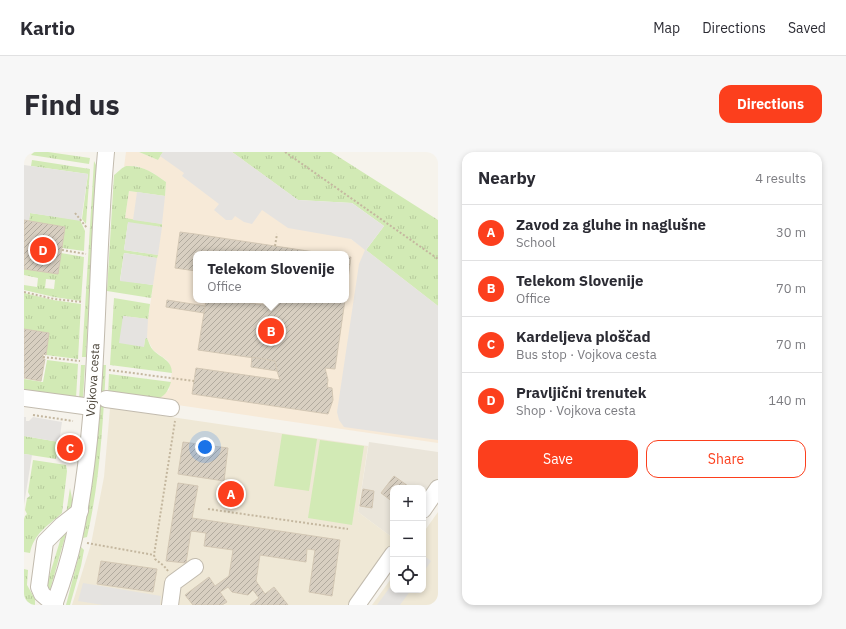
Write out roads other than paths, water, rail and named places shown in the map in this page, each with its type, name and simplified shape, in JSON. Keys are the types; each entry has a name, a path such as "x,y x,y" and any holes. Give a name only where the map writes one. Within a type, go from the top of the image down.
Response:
{"street":[{"name":"Vojkova cesta","path":"54,605 74,540 85,476 91,407 104,152"},
{"path":"24,398 91,407"},
{"path":"106,400 173,413"},
{"path":"426,506 438,488"},
{"path":"54,605 42,594 39,587 45,542 62,524 80,511"},
{"path":"358,605 391,557"},
{"path":"170,605 173,583 195,567"}],"place":[{"name":"Pravljični trenutek","path":"43,250"},
{"name":"Telekom Slovenije","path":"271,331"},
{"name":"Kardeljeva ploščad","path":"70,448"},
{"name":"Zavod za gluhe in naglušne","path":"231,494"}]}
